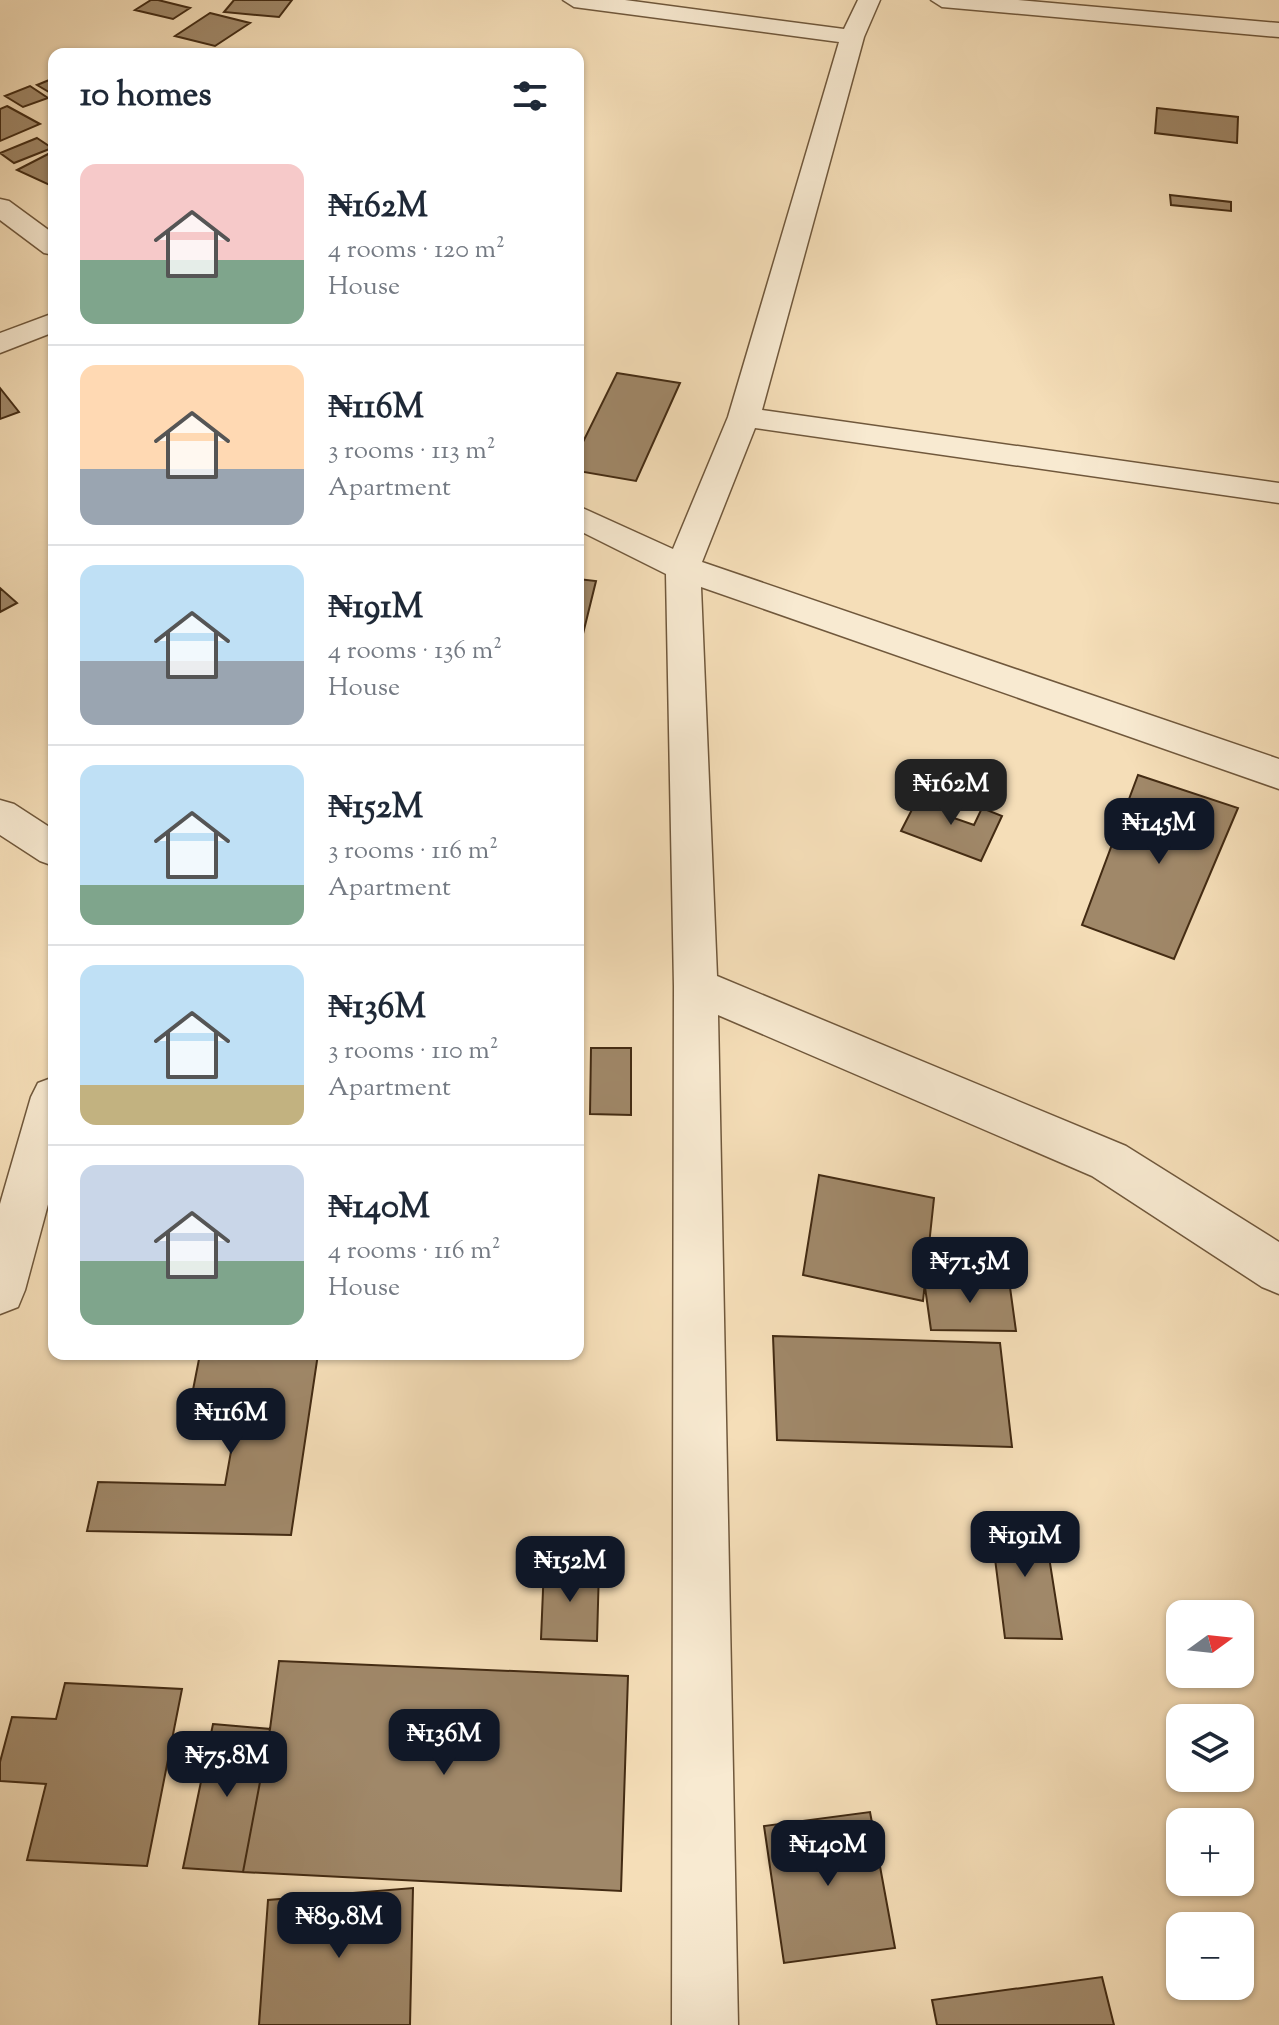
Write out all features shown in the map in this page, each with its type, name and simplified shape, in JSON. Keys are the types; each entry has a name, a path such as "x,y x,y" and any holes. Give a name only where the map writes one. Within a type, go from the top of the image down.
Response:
{"street":[{"path":"574,0 852,37"},
{"path":"705,2025 696,986 683,568 744,417 852,37 869,0"},
{"path":"942,0 1279,30"},
{"path":"0,207 48,243"},
{"path":"0,344 48,324"},
{"path":"744,417 1279,493"},
{"path":"584,520 683,568 1279,774"},
{"path":"0,815 48,846"},
{"path":"696,986 1109,1161 1279,1270"},
{"path":"0,1290 48,1118"}],"building":[{"path":"151,0 190,8 173,19 135,10"},
{"path":"234,0 292,0 279,17 224,12"},
{"path":"210,13 250,23 215,46 175,36"},
{"path":"48,80 48,91 37,85"},
{"path":"30,86 48,98 23,107 5,96"},
{"path":"7,106 40,124 0,141 0,109"},
{"path":"1157,108 1238,117 1237,143 1155,133"},
{"path":"37,138 48,145 48,150 14,163 0,153"},
{"path":"48,154 48,184 17,170"},
{"path":"1170,195 1231,202 1231,211 1171,205"},
{"path":"617,373 680,383 636,481 584,472 584,440"},
{"path":"0,388 19,412 0,419"},
{"path":"584,580 596,581 584,630"},
{"path":"0,588 17,603 0,612"},
{"path":"1138,775 1238,808 1174,959 1082,925"},
{"path":"922,790 945,799 948,816 974,825 982,808 1002,816 981,861 901,831"},
{"path":"591,1048 631,1048 631,1115 590,1114"},
{"path":"819,1175 934,1198 923,1301 803,1275"},
{"path":"924,1280 1009,1280 1016,1331 931,1330"},
{"path":"773,1336 1000,1343 1012,1447 777,1440"},
{"path":"199,1360 317,1360 291,1535 87,1531 98,1482 225,1485 240,1401 191,1400"},
{"path":"990,1519 1043,1519 1062,1639 1005,1638"},
{"path":"544,1566 599,1568 597,1641 541,1639"},
{"path":"279,1661 628,1676 621,1891 243,1872 270,1729"},
{"path":"65,1683 182,1689 147,1866 27,1860 46,1784 0,1781 0,1762 12,1717 56,1719"},
{"path":"213,1724 270,1729 243,1872 183,1868"},
{"path":"870,1812 895,1948 784,1963 764,1826"},
{"path":"413,1888 410,2025 259,2025 268,1900"},
{"path":"1102,1977 1114,2025 937,2025 932,2000"}]}
